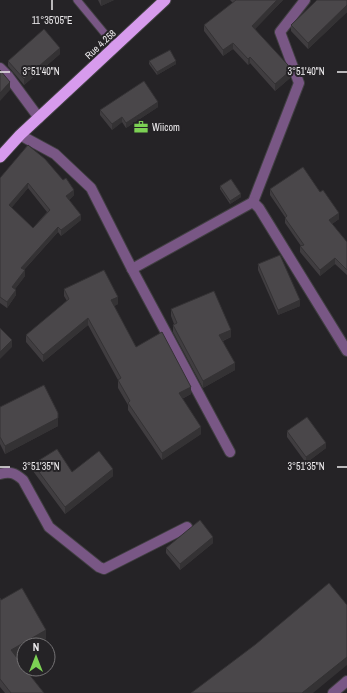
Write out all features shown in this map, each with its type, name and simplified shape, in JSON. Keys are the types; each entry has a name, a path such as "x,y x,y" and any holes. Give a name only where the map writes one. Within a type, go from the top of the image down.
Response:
{"highway":[{"name":"Rue 4.258","path":"0,157 20,135 164,0"}],"street":[{"path":"132,269 253,202 299,83 280,32 305,0"},
{"path":"0,68 8,76 38,118"},
{"path":"20,135 55,154 91,188 132,269 230,452"},
{"path":"253,202 259,208 344,338 347,351"},
{"path":"0,474 7,472 16,474 20,477 49,527 55,534 99,567 104,568 187,527"},
{"path":"333,693 347,681"}],"lane":[{"path":"77,0 115,46"}],"building":[{"path":"236,0 277,0 252,26 288,65 290,71 275,84 250,57 248,59 233,43 223,50 204,25"},
{"path":"317,0 347,0 347,5 308,43 291,25"},
{"path":"44,29 60,48 24,79 8,61"},
{"path":"170,50 176,61 157,72 149,61"},
{"path":"0,70 10,82 0,93"},
{"path":"144,81 158,102 126,123 122,117 112,124 100,110"},
{"path":"28,145 45,159 63,180 66,178 74,190 66,196 81,215 61,230 58,227 21,268 25,270 12,287 16,290 7,302 0,297 0,178","holes":["28,183 50,210 33,228 9,205"]},
{"path":"303,167 320,192 323,190 339,213 329,220 347,242 347,270 335,258 320,270 300,246 304,245 285,218 287,216 270,189"},
{"path":"231,179 241,194 230,201 220,186"},
{"path":"280,255 300,300 278,310 258,264"},
{"path":"104,270 118,297 111,300 136,347 162,332 191,387 179,393 201,427 162,453 128,403 130,401 118,380 121,378 88,318 43,355 26,335 69,299 64,289"},
{"path":"214,291 231,330 219,335 235,363 203,381 173,325 177,323 171,309"},
{"path":"0,328 12,340 0,352"},
{"path":"44,385 58,413 58,418 5,446 0,437 0,407"},
{"path":"307,417 326,443 306,457 287,431"},
{"path":"57,449 72,472 99,451 113,469 65,507 33,464"},
{"path":"200,520 213,537 180,564 166,548"},
{"path":"329,583 347,605 347,657 302,693 191,693 256,644"},
{"path":"22,588 46,630 34,637 16,637 16,647 11,650 16,657 16,677 31,677 44,693 11,693 0,679 0,598 1,600"}],"place":[{"name":"Wiicom","path":"141,127"}]}
